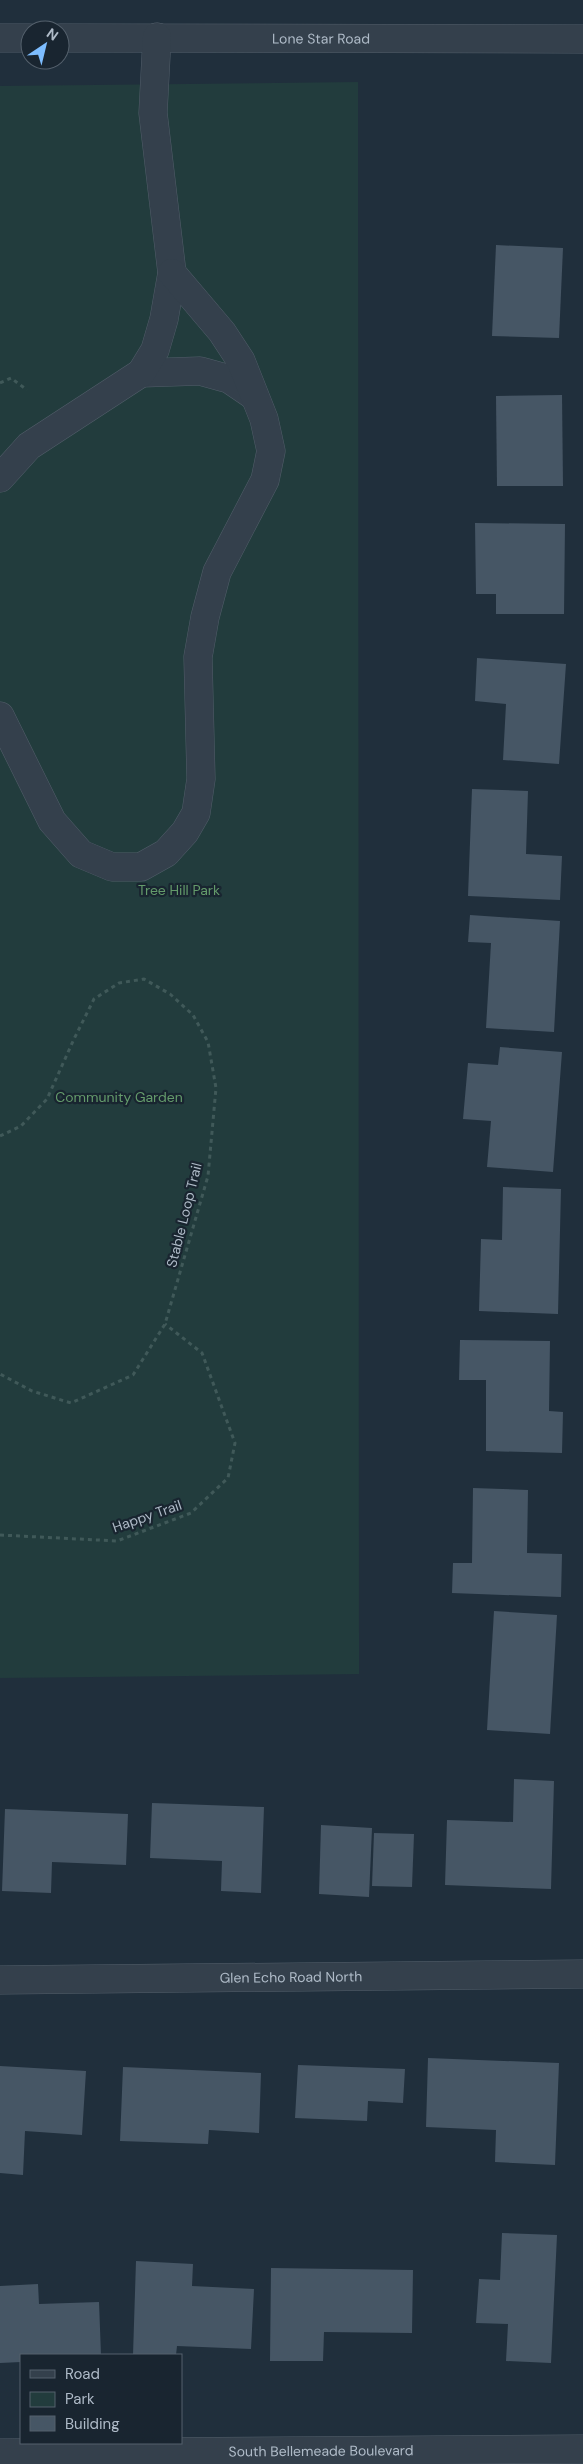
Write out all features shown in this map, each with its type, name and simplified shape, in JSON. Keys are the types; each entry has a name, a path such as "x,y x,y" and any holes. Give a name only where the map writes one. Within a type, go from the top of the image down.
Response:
{"street":[{"path":"0,38 20,38"},
{"name":"Lone Star Road","path":"70,38 583,39"},
{"path":"0,478 28,446 141,373 155,350 162,327 172,273 154,113 157,38"},
{"path":"0,716 52,821 81,854 112,867 141,867 166,853 184,832 196,813 201,780 198,658 205,617 217,572 265,480 271,451 264,419 241,361 222,332 172,273"},
{"path":"141,373 200,371 229,379 254,396"},
{"name":"Glen Echo Road North","path":"0,1980 583,1974"},
{"name":"South Bellemeade Boulevard","path":"0,2453 583,2449"}],"path":[{"path":"0,382 11,378 27,390"},
{"name":"Stable Loop Trail","path":"0,1136 22,1126 47,1099 94,999 119,982 144,979 170,994 193,1015 208,1042 216,1088 208,1176 165,1324 133,1375 71,1403 32,1391 0,1374"},
{"name":"Happy Trail","path":"0,1535 117,1541 190,1514 228,1478 235,1443 202,1353 165,1324"}],"green space":[{"name":"Tree Hill Park","path":"358,82 359,1674 0,1678 0,86"}],"building":[{"path":"496,245 563,248 559,338 492,336"},
{"path":"562,395 563,486 497,486 496,396"},
{"path":"475,523 565,524 564,614 496,614 496,594 476,594"},
{"path":"477,658 566,664 559,764 503,760 506,704 475,701"},
{"path":"472,789 528,791 526,854 562,856 560,900 468,896"},
{"path":"470,915 560,921 554,1032 486,1028 491,943 468,942"},
{"path":"500,1047 562,1052 553,1172 487,1167 491,1121 463,1119 468,1063 498,1065"},
{"path":"503,1187 561,1189 558,1314 479,1311 481,1239 502,1240"},
{"path":"460,1340 550,1341 549,1411 563,1412 562,1453 486,1451 486,1380 459,1380"},
{"path":"473,1488 528,1490 527,1553 562,1554 561,1597 452,1593 453,1563 472,1563"},
{"path":"494,1611 557,1615 550,1734 487,1730"},
{"path":"514,1779 554,1781 551,1889 445,1885 447,1820 513,1822"},
{"path":"152,1803 264,1807 261,1893 221,1891 222,1861 150,1858"},
{"path":"5,1809 128,1814 126,1865 52,1862 51,1893 2,1891"},
{"path":"321,1825 372,1828 369,1897 319,1894"},
{"path":"374,1833 414,1834 412,1887 372,1886"},
{"path":"428,2058 559,2063 555,2165 495,2162 496,2130 426,2127"},
{"path":"298,2065 405,2069 403,2103 368,2101 367,2121 295,2118"},
{"path":"0,2066 86,2071 82,2135 25,2131 23,2175 0,2173"},
{"path":"123,2067 261,2073 259,2133 209,2130 208,2144 120,2141"},
{"path":"502,2233 557,2235 551,2363 506,2361 508,2324 476,2323 479,2279 500,2280"},
{"path":"136,2261 193,2264 192,2286 254,2289 251,2349 177,2346 176,2354 133,2354"},
{"path":"271,2268 413,2270 412,2333 324,2332 323,2361 270,2361"},
{"path":"38,2284 39,2304 99,2302 101,2354 20,2354 20,2362 0,2363 0,2286"}],"park label":[{"name":"Community Garden","path":"119,1097"}]}
